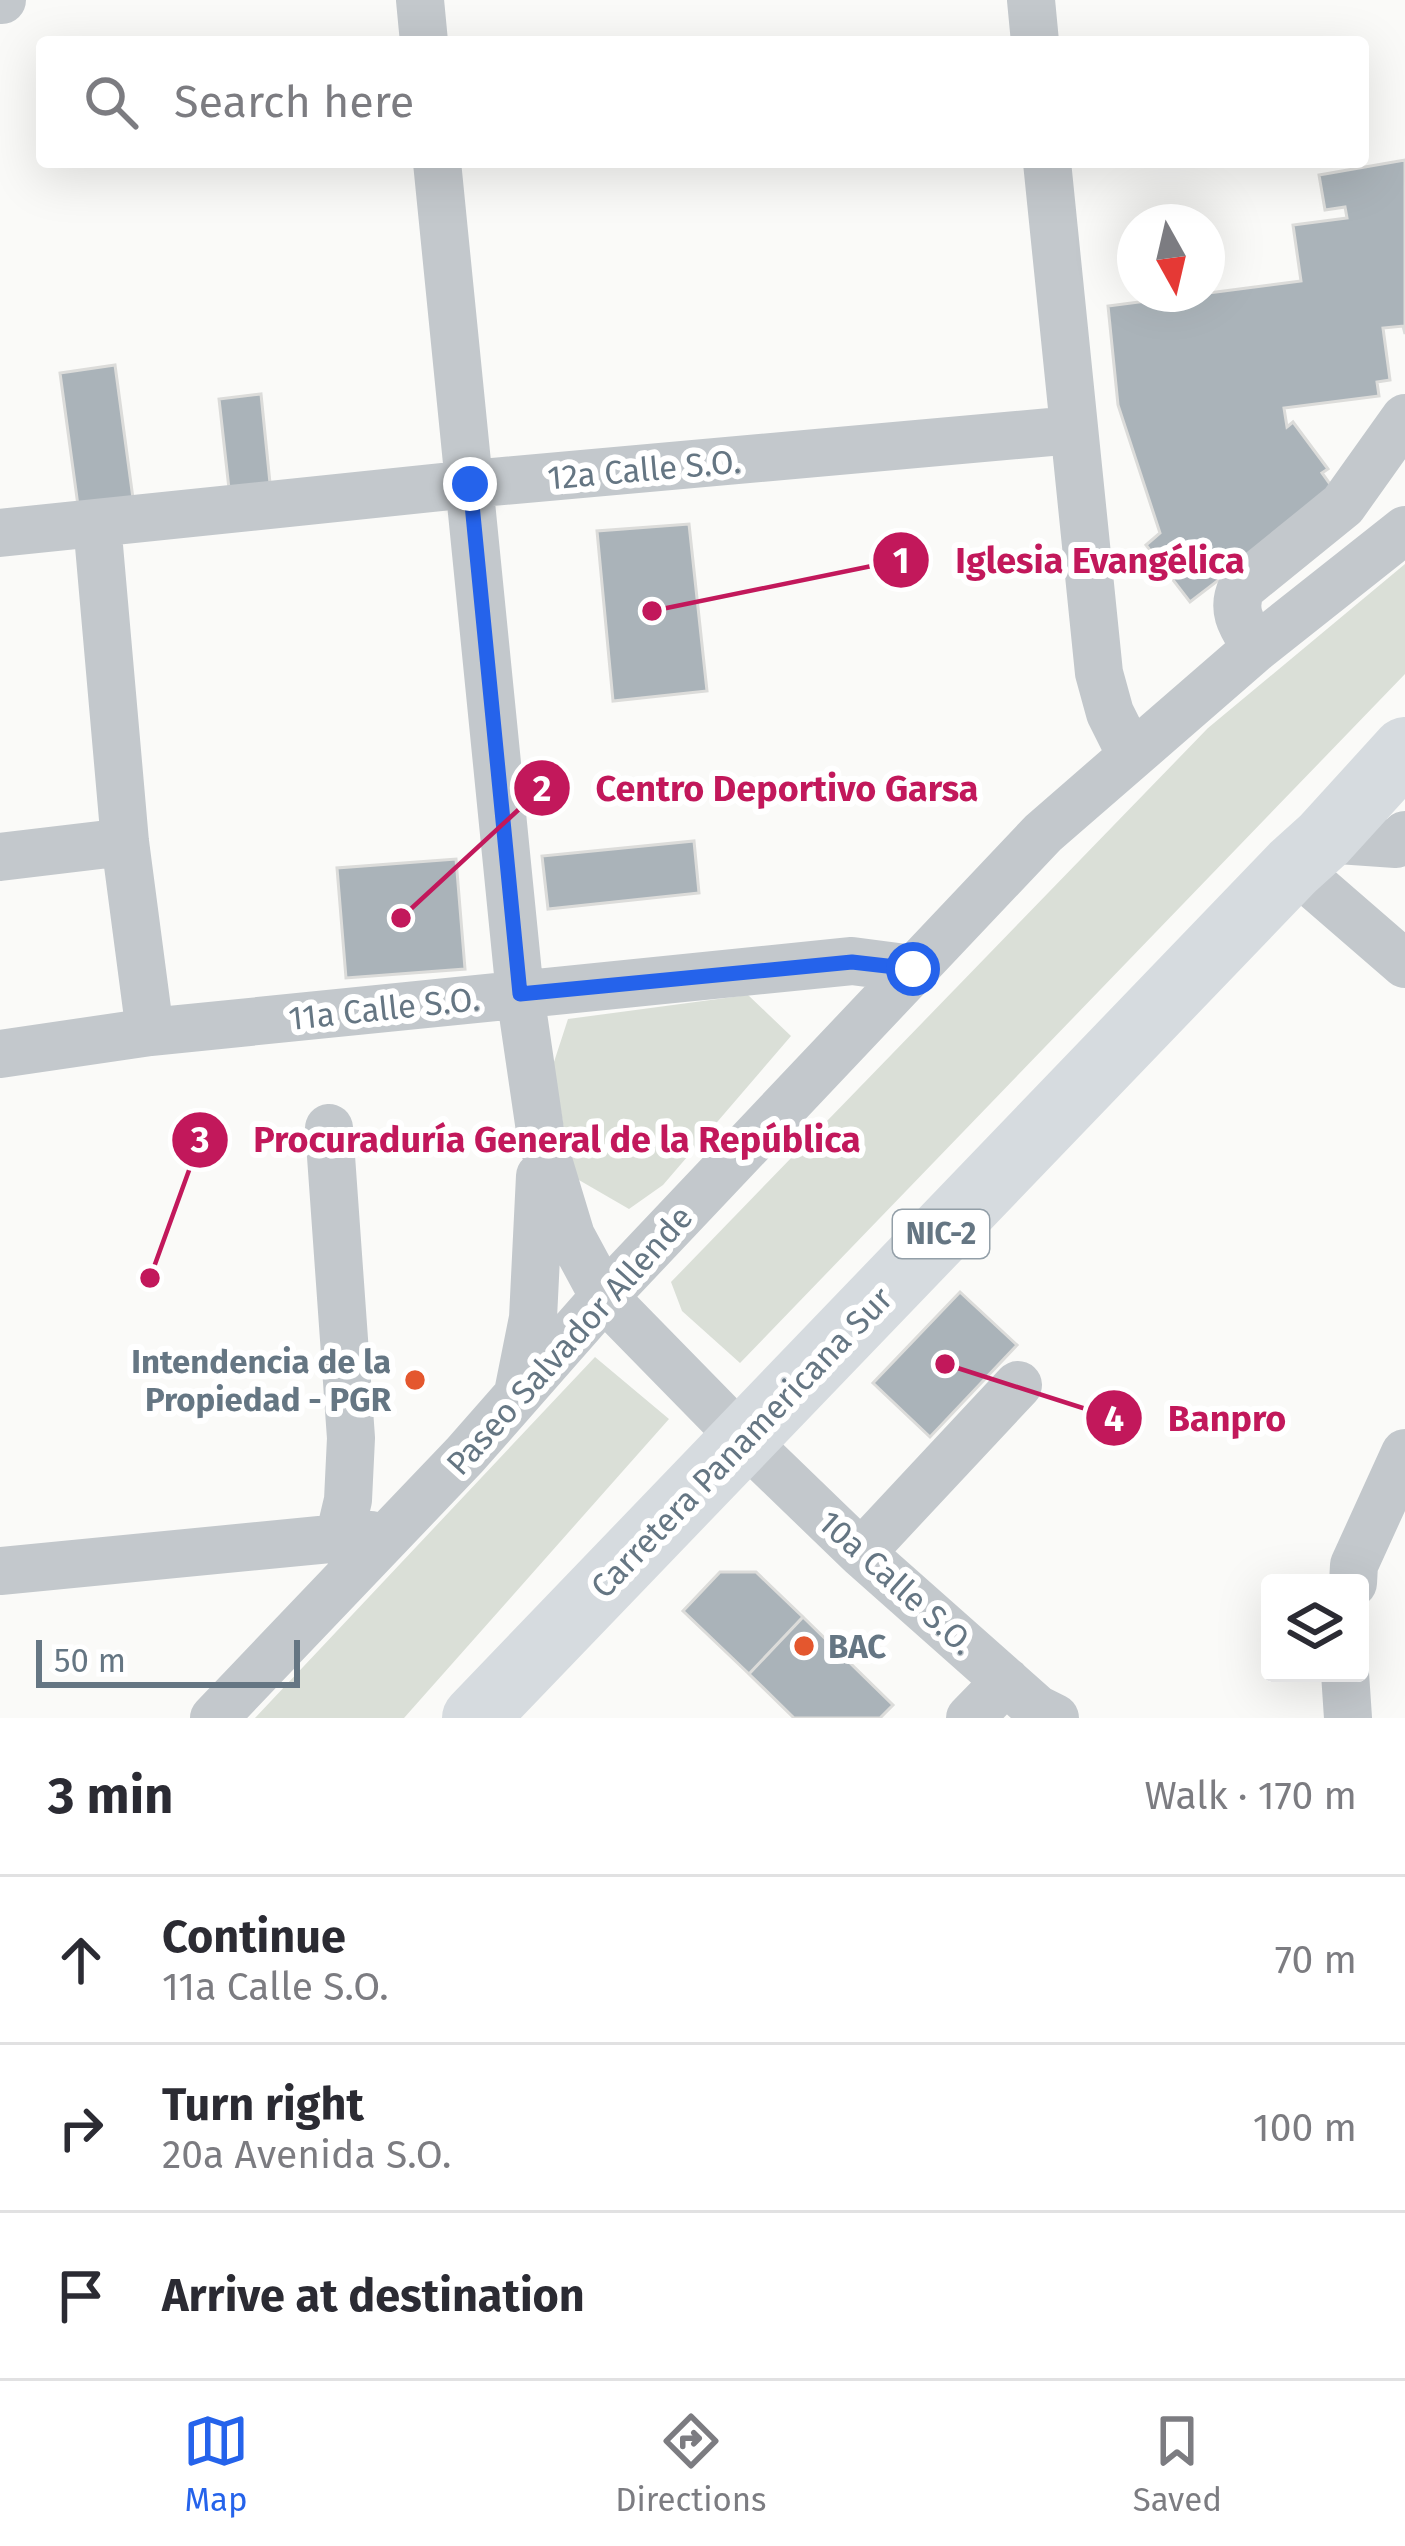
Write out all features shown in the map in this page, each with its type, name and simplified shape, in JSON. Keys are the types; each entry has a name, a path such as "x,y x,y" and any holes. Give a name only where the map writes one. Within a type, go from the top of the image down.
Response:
{"highway":[{"name":"Carretera Panamericana Sur","path":"476,1718 1405,750"}],"street":[{"path":"420,0 423,36"},
{"path":"1031,0 1034,36"},
{"path":"438,168 520,994 542,1137 533,1318 517,1398"},
{"path":"1048,168 1099,673 1110,713 1131,755"},
{"path":"1256,648 1239,620 1235,601 1242,586 1343,505 1405,418"},
{"name":"12a Calle S.O.","path":"0,533 470,484 1073,430"},
{"path":"1343,505 1389,542"},
{"path":"97,523 125,842 150,1032"},
{"name":"Paseo Salvador Allende","path":"214,1718 1043,833 1256,648 1389,542"},
{"path":"1309,853 1396,844 1405,835"},
{"path":"0,857 125,842"},
{"path":"1309,853 1405,964"},
{"name":"11a Calle S.O.","path":"0,1054 150,1032 852,962 913,969"},
{"path":"329,1128 351,1438 339,1538"},
{"name":"10a Calle S.O.","path":"542,1137 571,1236 604,1297 861,1553 1037,1709 1054,1718"},
{"path":"861,1553 1018,1385"},
{"path":"1354,1574 1405,1453"},
{"path":"0,1571 391,1533"},
{"path":"970,1718 1006,1681"},
{"path":"1346,1682 1348,1718"}],"shaded area":[{"path":"1405,564 1405,674 740,1363 682,1311 671,1282 1208,728"},
{"path":"748,995 791,1036 663,1185 629,1209 572,1176 553,1065 568,1019"},
{"path":"595,1357 669,1419 404,1718 255,1718"}],"building":[{"path":"1405,160 1405,334 1403,326 1383,328 1390,380 1377,382 1379,396 1284,408 1287,427 1293,422 1328,469 1322,473 1335,491 1190,602 1146,545 1160,533 1118,405 1108,306 1117,305 1117,312 1225,312 1225,291 1301,281 1293,225 1347,218 1345,207 1325,210 1319,175"},
{"path":"115,365 134,506 79,513 60,373"},
{"path":"261,394 272,503 231,507 219,399"},
{"path":"689,524 707,691 613,701 597,531"},
{"path":"694,841 699,893 548,909 542,856"},
{"path":"456,859 465,969 346,978 337,868"},
{"path":"960,1292 1017,1345 930,1437 873,1383"},
{"path":"720,1572 756,1572 803,1617 749,1674 683,1611"},
{"name":"BAC","path":"803,1617 893,1705 880,1718 794,1718 749,1674"}],"place":[{"name":"Iglesia Evangélica","path":"652,611"},
{"name":"Centro Deportivo Garsa","path":"401,918"},
{"name":"Procuraduría General de la República","path":"150,1278"},
{"name":"Banpro","path":"945,1364"},
{"name":"Intendencia de la Propiedad - PGR","path":"415,1380"},
{"name":"BAC","path":"804,1646"}],"route":[{"path":"470,484 520,994 852,962 913,969"}]}
